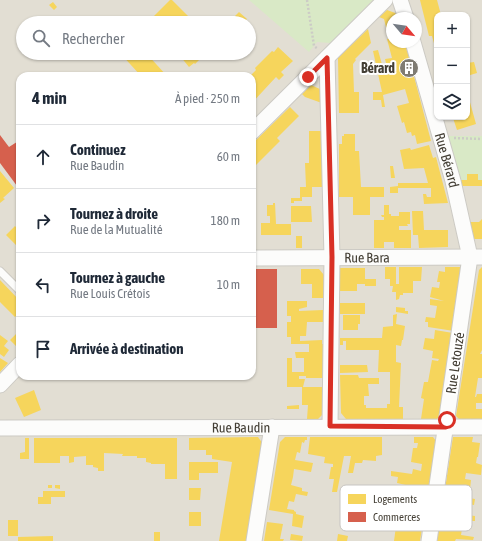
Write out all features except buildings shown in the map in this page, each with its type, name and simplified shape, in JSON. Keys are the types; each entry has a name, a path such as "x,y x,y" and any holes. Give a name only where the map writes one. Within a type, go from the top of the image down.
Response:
{"street":[{"path":"256,128 385,0"},
{"path":"400,0 404,12"},
{"name":"Rue Bérard","path":"415,48 476,257"},
{"path":"327,58 332,257 330,426"},
{"name":"Rue Bara","path":"256,258 476,257"},
{"name":"Rue Letouzé","path":"437,485 476,257"},
{"path":"0,385 16,368"},
{"name":"Rue Baudin","path":"0,428 330,426 482,427"},
{"path":"254,541 272,427"},
{"name":"Rue Letouzé","path":"429,541 430,531"}],"lane":[{"path":"0,271 16,287"}],"path":[{"path":"307,0 314,46 327,58"},
{"path":"440,138 482,139"}],"shaded area":[{"path":"0,0 482,0 482,541 0,541"}],"green space":[{"path":"249,0 373,0 330,43 317,42 309,52"},
{"path":"444,136 482,136 482,180 458,180"}],"place":[{"name":"Bérard","path":"409,68"}],"route":[{"path":"308,77 327,58 332,257 330,426 446,427 447,420"}]}
